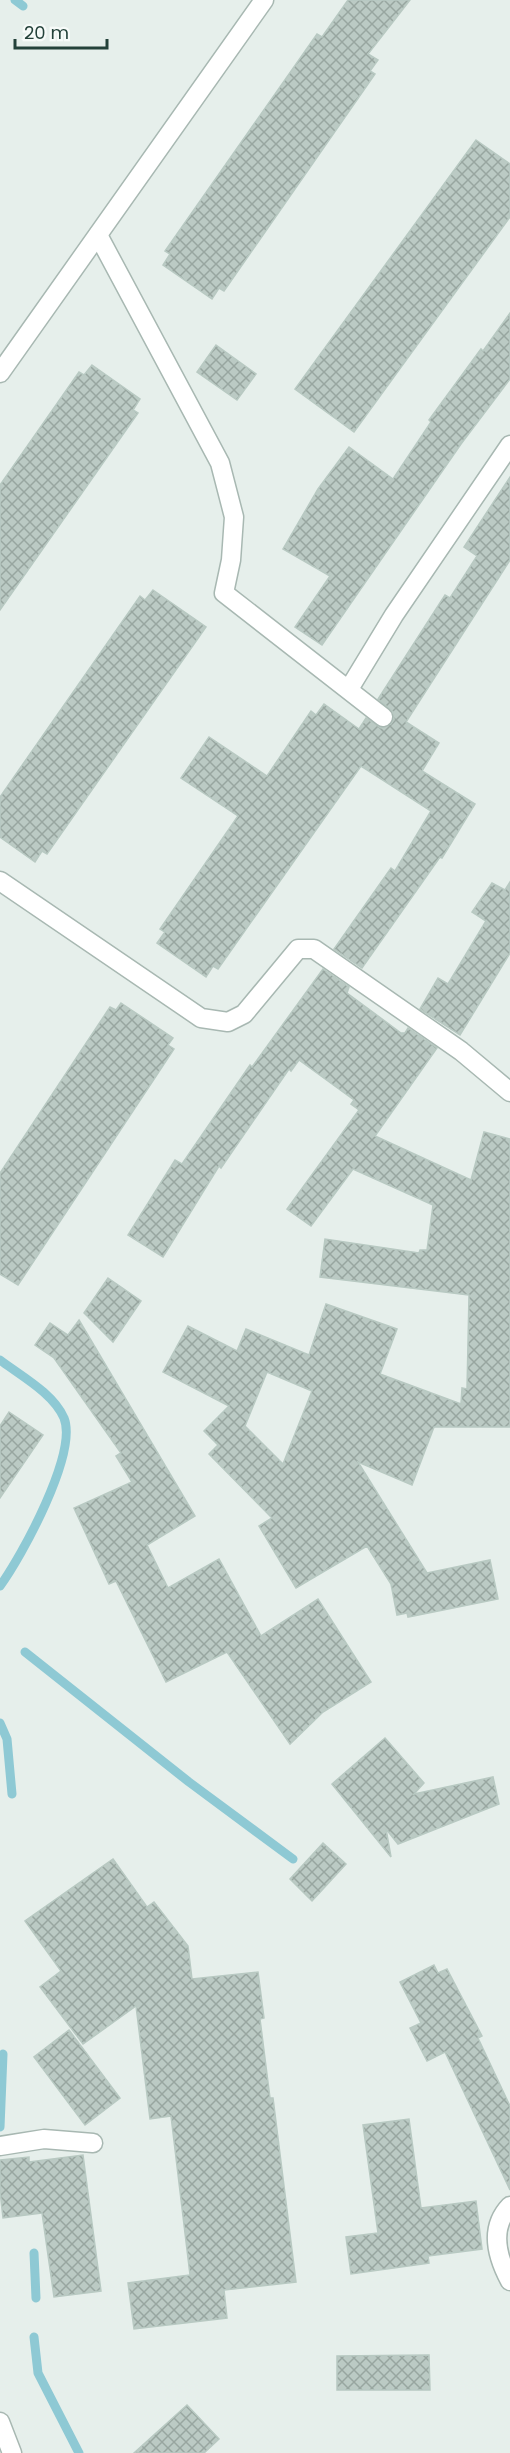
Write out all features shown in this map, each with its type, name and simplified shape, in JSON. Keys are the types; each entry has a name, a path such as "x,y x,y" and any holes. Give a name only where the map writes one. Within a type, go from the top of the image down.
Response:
{"street":[{"path":"0,373 264,0"},
{"path":"98,235 220,463 234,517 231,560 224,593 383,717"},
{"path":"349,689 394,615 510,445"},
{"path":"0,881 201,1018 228,1022 244,1014 298,949 314,949 461,1051 510,1092"},
{"path":"0,2146 44,2139 93,2143"},
{"path":"510,2206 498,2228 496,2247 510,2281"},
{"path":"0,2422 12,2453"}],"building":[{"path":"348,0 410,0 368,54 378,60 370,71 375,74 224,291 219,288 212,299 163,265 170,254 165,251 317,34 322,37"},
{"path":"476,140 510,164 510,217 354,432 295,389"},
{"path":"510,313 510,379 461,444 322,645 295,627 330,576 283,549 318,489 349,447 393,479 431,422 429,420"},
{"path":"216,345 256,374 237,400 197,372"},
{"path":"92,365 140,399 133,410 138,413 0,610 0,485 79,372 84,375"},
{"path":"510,477 510,560 406,722 439,743 422,771 475,804 442,858 440,857 362,968 334,949 391,868 395,871 431,811 361,766 218,969 213,966 206,977 157,943 165,932 160,929 238,816 181,778 209,737 267,776 311,711 316,715 324,704 359,729 366,718 381,728 391,724 394,719 393,712 378,699 445,595 450,598 477,556 464,547"},
{"path":"153,590 206,627 47,854 42,851 35,862 0,837 0,797 140,596 145,600"},
{"path":"510,882 510,953 460,1035 420,1009 438,978 448,984 486,921 472,912 492,883 505,890"},
{"path":"323,969 349,987 347,993 401,1033 405,1033 408,1028 437,1048 375,1136 471,1180 484,1132 510,1139 510,1427 434,1427 412,1485 358,1462 427,1573 490,1560 498,1599 408,1617 407,1613 397,1615 391,1584 367,1546 296,1588 259,1526 272,1518 209,1454 218,1445 204,1431 229,1406 163,1372 188,1326 237,1351 246,1329 309,1355 326,1304 397,1329 380,1374 461,1404 462,1388 467,1389 469,1295 320,1277 325,1239 419,1253 420,1250 427,1250 433,1205 353,1169 311,1226 287,1209 359,1110 351,1104 354,1100 299,1060 291,1071 289,1069 221,1168 219,1166 163,1257 128,1235 175,1160 182,1164 250,1065 252,1067","holes":["267,1372 312,1391 283,1464 245,1426"]},
{"path":"121,1003 173,1038 168,1045 174,1049 18,1285 0,1274 0,1173 110,1007 116,1010"},
{"path":"108,1278 141,1301 113,1342 84,1313"},
{"path":"79,1320 195,1516 147,1545 168,1588 219,1559 261,1636 318,1599 371,1682 323,1712 290,1744 227,1652 166,1682 116,1581 109,1584 74,1508 132,1482 116,1456 121,1453 54,1358 35,1345 50,1323 68,1335"},
{"path":"9,1412 43,1435 0,1498 0,1426"},
{"path":"385,1738 424,1783 414,1794 493,1777 499,1804 398,1844 386,1829 391,1857 332,1784"},
{"path":"323,1843 346,1864 312,1901 290,1879"},
{"path":"113,1859 147,1907 154,1902 188,1946 192,1979 258,1972 264,2018 260,2019 270,2098 273,2098 296,2282 224,2290 227,2318 134,2329 128,2283 190,2275 171,2116 150,2119 136,2006 83,2044 40,1987 61,1971 25,1921"},
{"path":"434,1965 438,1973 447,1969 482,2036 478,2038 510,2106 510,2190 445,2052 427,2061 410,2028 421,2023 400,1982"},
{"path":"69,2030 120,2098 85,2125 34,2057"},
{"path":"409,2119 421,2208 476,2201 482,2249 428,2256 429,2263 351,2274 346,2237 378,2233 363,2125"},
{"path":"83,2155 101,2291 54,2297 42,2213 3,2218 0,2160 29,2157 29,2162"},
{"path":"429,2355 430,2390 337,2390 337,2356"},
{"path":"187,2405 219,2439 204,2453 134,2453"}],"waterway":[{"path":"15,0 23,6"},
{"path":"0,1360 36,1386 52,1401 64,1418 66,1434 63,1455 46,1504 10,1572 0,1586"},
{"path":"25,1652 189,1782 293,1859"},
{"path":"0,1723 7,1739 12,1794"},
{"path":"0,2127 3,2054"},
{"path":"34,2253 36,2298"},
{"path":"34,2337 38,2373 79,2453"}]}
